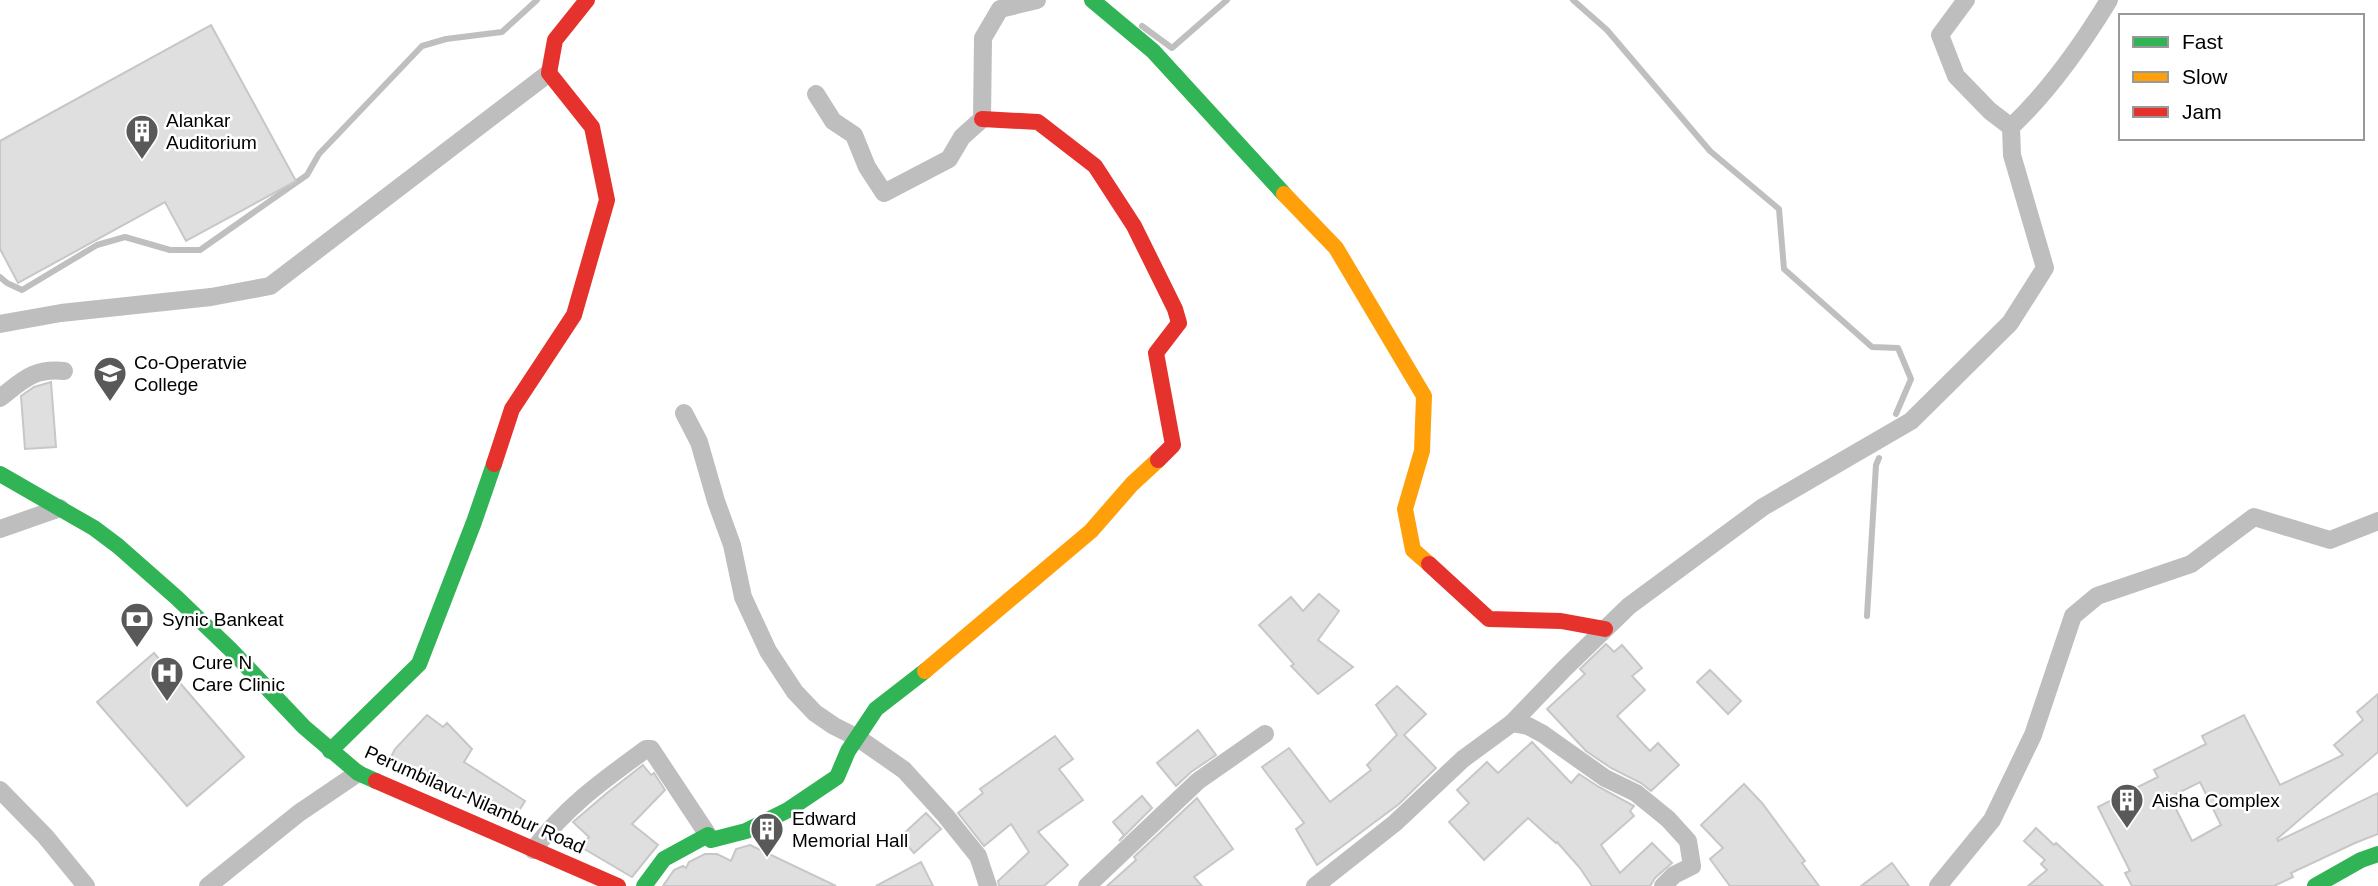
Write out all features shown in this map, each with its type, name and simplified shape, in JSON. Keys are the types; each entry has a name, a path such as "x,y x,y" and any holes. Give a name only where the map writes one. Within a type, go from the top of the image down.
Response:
{"main road":[{"path":"330,751 419,664 474,522 512,409 573,315 607,200 592,127 549,73 555,40 587,0"},
{"path":"1092,0 1153,51 1251,160 1336,248 1401,354 1424,396 1422,451 1405,509 1413,550 1489,619 1561,621 1605,629"},
{"path":"643,886 664,859 708,835 711,840 746,831 788,810 837,777 849,751 876,709 936,663 1091,531 1132,484 1173,445 1171,418 1156,353 1179,323 1175,309 1133,226 1095,166 1038,122 982,119"},
{"name":"Perumbilavu-Nilambur Road","path":"0,474 94,528 154,576 231,650 304,727 358,773 618,886"},
{"path":"2315,886 2361,860 2378,854"}],"street":[{"path":"817,94 833,121 854,135 867,167 884,193 949,159 962,137 982,119 983,38 1000,9 1037,0"},
{"path":"1966,0 1940,34 1956,76 1990,111 2011,127"},
{"path":"1315,886 1395,823 1463,759 1512,723 1564,668 1629,606 1763,507 1911,421 2010,323 2045,268 2012,155 2011,127 2089,35 2109,0"},
{"path":"0,324 61,313 211,297 270,286 549,73"},
{"path":"0,398 35,372 64,371"},
{"path":"684,413 699,442 716,501 733,545 743,597 768,651 795,692 815,713 858,738 904,770 945,814 978,856 988,886"},
{"path":"0,529 60,508"},
{"path":"1938,886 1992,820 2033,735 2073,616 2097,596 2191,564 2254,517 2330,540 2378,521"},
{"path":"1512,723 1528,726 1543,734 1605,778 1636,793 1668,819 1688,841 1692,866 1674,875 1663,886"},
{"path":"1087,886 1199,781 1265,734"},
{"path":"533,850 553,824 586,793 646,749 651,750 708,835"},
{"path":"208,886 299,813 358,773"},
{"path":"0,790 45,836 86,886"}],"building":[{"name":"Alankar Auditorium","path":"211,25 296,181 186,241 165,202 18,283 0,249 0,141"},
{"path":"51,382 56,447 25,449 21,396 34,387"},
{"path":"1319,594 1339,611 1318,640 1353,667 1318,694 1291,666 1294,664 1259,625 1291,597 1303,611"},
{"path":"1606,644 1614,652 1622,645 1642,668 1632,676 1645,690 1617,716 1650,751 1658,743 1679,765 1651,791 1586,751 1547,709 1585,674 1580,669"},
{"path":"154,653 244,757 187,806 97,702"},
{"path":"1710,670 1741,701 1728,714 1697,682"},
{"path":"1397,686 1426,714 1404,735 1436,768 1399,804 1317,865 1296,829 1304,823 1262,767 1289,748 1330,802 1371,770 1367,765 1397,735 1376,705"},
{"path":"2378,694 2378,752 2277,839 2278,841 2378,793 2378,834 2291,873 2293,877 2274,886 2132,886 2125,873 2130,871 2098,807 2158,777 2154,770 2206,744 2202,736 2244,715 2280,785 2343,755 2334,745 2363,720 2357,712","holes":["2200,782 2221,825 2192,841 2170,797"]},
{"path":"427,715 443,727 447,723 472,749 464,762 525,801 512,822 445,782 440,790 415,770 410,777 389,761 395,749"},
{"path":"1198,730 1216,755 1176,786 1157,763"},
{"path":"1055,736 1073,759 1059,769 1083,800 1038,832 1068,865 1044,886 999,886 998,881 1029,852 1011,824 984,846 958,813 983,793 980,789"},
{"path":"1532,742 1571,783 1579,774 1634,806 1630,811 1634,816 1601,845 1620,873 1652,843 1672,863 1650,886 1592,886 1557,842 1528,818 1484,860 1449,822 1469,803 1457,790 1487,762 1498,773"},
{"path":"643,765 651,775 654,773 665,790 632,824 658,845 632,877 581,847 589,837 573,822"},
{"path":"1744,784 1762,803 1805,861 1802,863 1819,886 1730,886 1710,859 1723,848 1701,825"},
{"path":"1142,796 1152,808 1119,841 1124,835 1113,822"},
{"path":"1197,798 1233,849 1194,877 1202,886 1107,886 1136,860 1134,857"},
{"path":"926,813 941,829 914,853 900,837"},
{"path":"2036,828 2103,886 2028,886 2047,870 2041,864 2045,860 2024,841"},
{"name":"Edward Memorial Hall","path":"750,845 836,886 663,886 674,870 683,866 686,868 689,862 705,854 717,854 731,861 736,849"},
{"path":"921,862 933,886 876,886"},
{"path":"1892,863 1909,886 1861,886"}],"waterway":[{"path":"0,277 22,290 97,245 125,237 170,250 200,250 307,175 319,154 422,46 446,39 502,32 537,0"},
{"path":"1142,26 1172,48 1227,0"},
{"path":"1573,0 1607,30 1710,151 1779,209 1784,269 1872,347 1898,348 1911,379 1896,414"},
{"path":"1867,616 1876,465 1879,458"}],"traffic: fast":[{"path":"1092,0 1153,51 1284,194"},
{"path":"330,751 419,664 494,464"},
{"path":"0,474 94,528 118,546 231,650 304,727 358,773 376,781"},
{"path":"644,886 664,859 708,835 711,840 746,831 788,810 837,777 848,751 876,709 925,671"},
{"path":"2315,886 2361,860 2378,854"}],"traffic: slow":[{"path":"1284,194 1336,248 1424,396 1422,451 1405,509 1413,550 1429,564"},
{"path":"925,671 1091,531 1132,484 1158,460"}],"traffic: jam":[{"path":"494,464 512,409 574,315 607,200 592,127 549,73 555,40 587,0"},
{"path":"982,119 1038,122 1095,166 1134,226 1175,309 1179,323 1156,353 1173,445 1158,460"},
{"path":"1429,564 1489,619 1561,621 1605,629"},
{"path":"376,781 618,886"}],"place":[{"name":"Alankar Auditorium","path":"142,161"},
{"name":"Co-Operatvie College","path":"110,403"},
{"name":"Synic Bankeat","path":"137,649"},
{"name":"Cure N Care Clinic","path":"167,703"},
{"name":"Aisha Complex","path":"2127,830"},
{"name":"Edward Memorial Hall","path":"767,859"}]}
